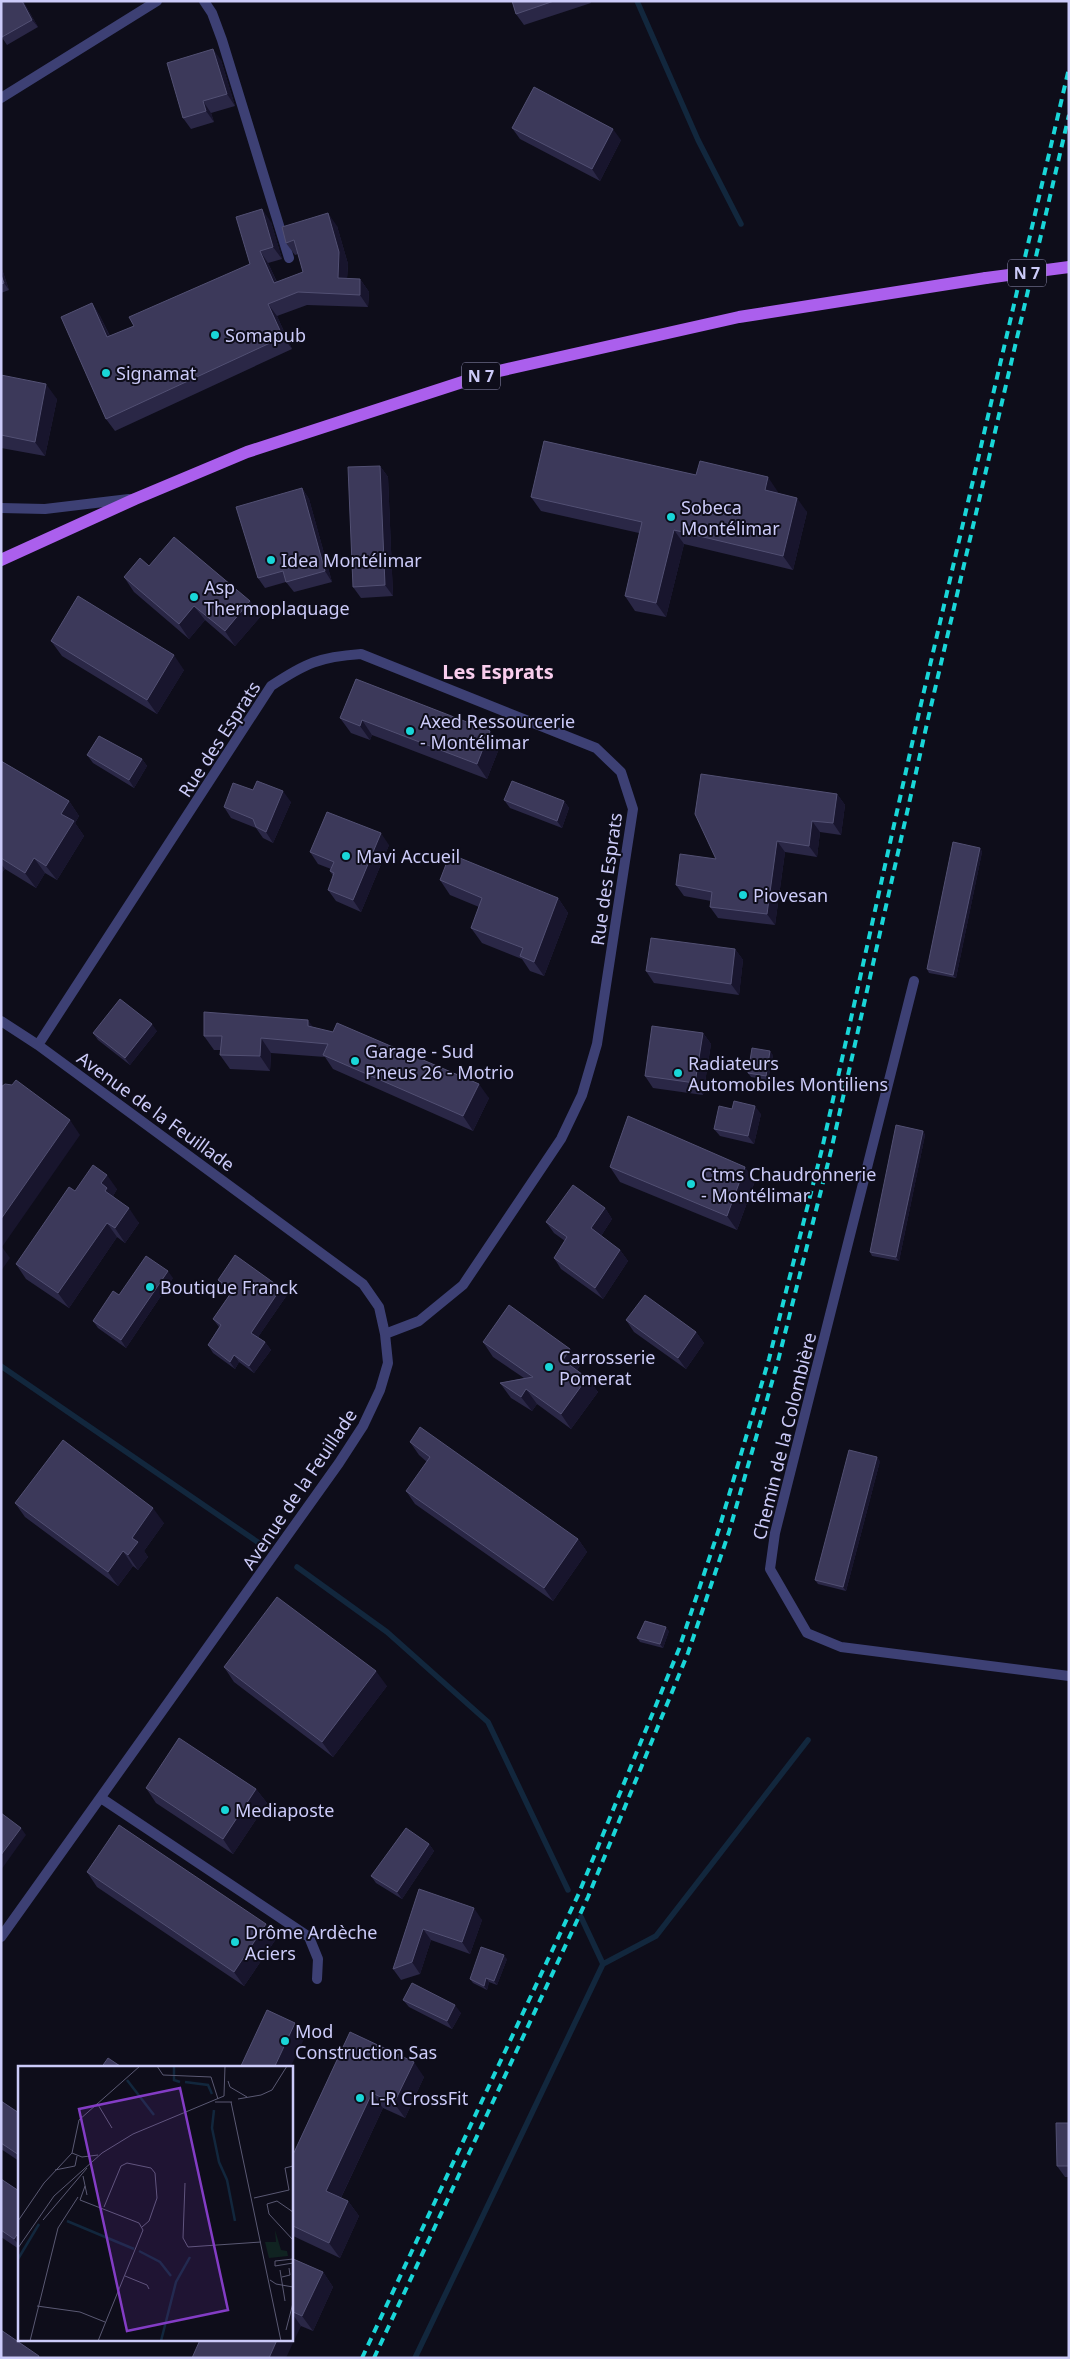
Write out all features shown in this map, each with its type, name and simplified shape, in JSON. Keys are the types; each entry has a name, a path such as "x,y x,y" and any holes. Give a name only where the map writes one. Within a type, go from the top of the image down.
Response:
{"main road":[{"name":"N 7","path":"1,560 135,498 247,452 490,373 739,317 986,278 1069,267"}],"street":[{"path":"1,98 157,1"},
{"path":"204,1 212,13 222,40 289,258"},
{"path":"1,508 45,509 135,498"},
{"path":"1,565 13,554"},
{"name":"Rue des Esprats","path":"38,1045 271,686 300,667 331,656 361,654 596,748 621,772 633,809 597,1044 591,1072 560,1139 463,1285 418,1321 385,1334"},
{"name":"Chemin de la Colombière","path":"914,981 775,1533 770,1569 807,1633 841,1647 1069,1676"},
{"name":"Avenue de la Feuillade","path":"1,1021 38,1045 363,1284 379,1307 385,1334 388,1363 380,1390 363,1426 283,1544 1,1936"},
{"path":"101,1798 309,1937 318,1960 317,1979"}],"building":[{"path":"1,1 22,1 32,20 2,37"},
{"path":"512,1 554,1 516,14"},
{"path":"213,49 227,94 203,101 206,111 183,118 167,63"},
{"path":"534,87 613,129 592,169 512,128"},
{"path":"262,209 273,247 260,251 274,283 303,272 294,240 286,243 282,227 328,213 339,252 338,278 360,279 360,295 298,292 268,304 283,337 106,419 61,317 92,303 107,337 134,326 129,317 250,264 236,217"},
{"path":"1,375 46,384 35,442 1,435"},
{"path":"544,441 696,475 700,461 768,477 765,490 797,498 783,556 674,530 656,603 625,596 642,522 531,497"},
{"path":"380,466 385,585 353,587 348,467"},
{"path":"302,488 325,571 286,582 283,571 258,578 236,507"},
{"path":"174,537 250,601 225,631 194,606 179,624 124,577 140,558 149,566"},
{"path":"78,596 174,655 147,700 51,641"},
{"path":"356,679 490,731 477,764 362,720 360,726 340,718"},
{"path":"99,736 142,759 129,780 87,755"},
{"path":"1,761 69,801 61,814 74,821 46,866 34,858 25,873 1,858"},
{"path":"701,774 837,794 833,823 812,821 809,846 777,841 767,914 710,907 712,892 676,885 680,854 716,859 695,814"},
{"path":"257,781 283,791 266,832 256,827 253,819 224,807 233,783 253,790"},
{"path":"512,781 564,801 557,821 504,800"},
{"path":"327,812 381,833 353,900 328,890 334,873 330,871 334,862 310,852"},
{"path":"953,842 980,848 953,975 927,969"},
{"path":"450,854 558,898 534,962 520,956 523,948 471,928 482,898 440,880"},
{"path":"651,938 735,949 731,984 646,971"},
{"path":"120,999 152,1024 125,1058 93,1033"},
{"path":"204,1012 308,1020 308,1026 333,1032 337,1023 479,1084 463,1116 323,1055 328,1044 261,1038 260,1056 220,1055 222,1036 204,1036"},
{"path":"652,1026 703,1033 695,1083 645,1076"},
{"path":"752,1048 770,1051 766,1076 748,1073"},
{"path":"16,1080 70,1120 1,1219 1,1087 5,1084 12,1085"},
{"path":"734,1101 755,1106 748,1136 714,1129 719,1106 732,1109"},
{"path":"628,1116 745,1167 727,1216 610,1167"},
{"path":"896,1125 923,1131 896,1257 870,1252"},
{"path":"93,1165 107,1175 101,1183 107,1188 105,1191 129,1208 115,1228 107,1223 58,1293 16,1264 69,1187 75,1191"},
{"path":"573,1185 605,1208 591,1228 620,1250 595,1288 554,1258 567,1237 546,1222"},
{"path":"235,1255 281,1288 251,1333 265,1342 249,1366 234,1355 230,1362 208,1345 221,1325 213,1319 233,1290 218,1280"},
{"path":"146,1256 168,1271 121,1340 93,1321 113,1291 119,1295"},
{"path":"645,1295 696,1332 678,1358 626,1320"},
{"path":"509,1305 570,1349 563,1360 587,1378 561,1414 526,1389 521,1397 500,1383 533,1377 483,1342"},
{"path":"420,1427 578,1539 544,1588 406,1491 430,1457 410,1442"},
{"path":"63,1440 153,1508 132,1538 138,1542 128,1555 123,1551 108,1572 15,1503"},
{"path":"849,1450 877,1457 843,1587 815,1580"},
{"path":"277,1597 376,1671 322,1742 224,1667"},
{"path":"645,1621 666,1627 660,1644 637,1638"},
{"path":"179,1738 256,1789 223,1839 146,1788"},
{"path":"1,1813 21,1828 1,1855"},
{"path":"119,1825 266,1924 234,1972 87,1872"},
{"path":"406,1828 429,1844 397,1892 371,1876"},
{"path":"419,1889 474,1908 462,1942 423,1929 412,1962 393,1969"},
{"path":"481,1947 504,1955 494,1981 486,1978 484,1986 470,1979"},
{"path":"412,1983 455,2005 447,2021 403,2000"},
{"path":"267,2010 295,2023 275,2066 241,2066"},
{"path":"350,2032 414,2062 394,2103 372,2093 326,2191 348,2201 329,2243 292,2225 292,2157"},
{"path":"108,2058 120,2066 102,2066"},
{"path":"1,2101 18,2112 18,2154 1,2143"},
{"path":"1056,2123 1069,2123 1069,2166 1057,2166"},
{"path":"1,2179 18,2190 18,2233 14,2239 1,2230"},
{"path":"292,2258 323,2272 302,2316 292,2311"},
{"path":"1,2330 39,2356 38,2358 1,2358"},
{"path":"199,2342 276,2342 269,2358 192,2358"}],"waterway":[{"path":"637,1 698,140 741,224"},
{"path":"1,1366 259,1543"},
{"path":"297,1567 387,1632 488,1722 568,1890"},
{"path":"415,2358 603,1964 656,1936 808,1740"},
{"path":"581,1917 603,1964"}],"railway":[{"path":"362,2358 579,1893 679,1649 719,1529 769,1359 822,1149 918,717 1069,68"},
{"path":"374,2358 588,1897 688,1653 729,1532 778,1361 831,1151 928,719 1069,115"}],"place":[{"name":"Somapub","path":"215,335"},
{"name":"Signamat","path":"106,373"},
{"name":"Sobeca Montélimar","path":"671,517"},
{"name":"Idea Montélimar","path":"271,560"},
{"name":"Asp Thermoplaquage","path":"194,597"},
{"name":"Axed Ressourcerie - Montélimar","path":"410,731"},
{"name":"Mavi Accueil","path":"346,856"},
{"name":"Piovesan","path":"743,895"},
{"name":"Garage - Sud Pneus 26 - Motrio","path":"355,1061"},
{"name":"Radiateurs Automobiles Montiliens","path":"678,1073"},
{"name":"Ctms Chaudronnerie - Montélimar","path":"691,1184"},
{"name":"Boutique Franck","path":"150,1287"},
{"name":"Carrosserie Pomerat","path":"549,1367"},
{"name":"Mediaposte","path":"225,1810"},
{"name":"Drôme Ardèche Aciers","path":"235,1942"},
{"name":"Mod Construction Sas","path":"285,2041"},
{"name":"L-R CrossFit","path":"360,2098"}],"district":[{"name":"Les Esprats","path":"498,671"}]}
